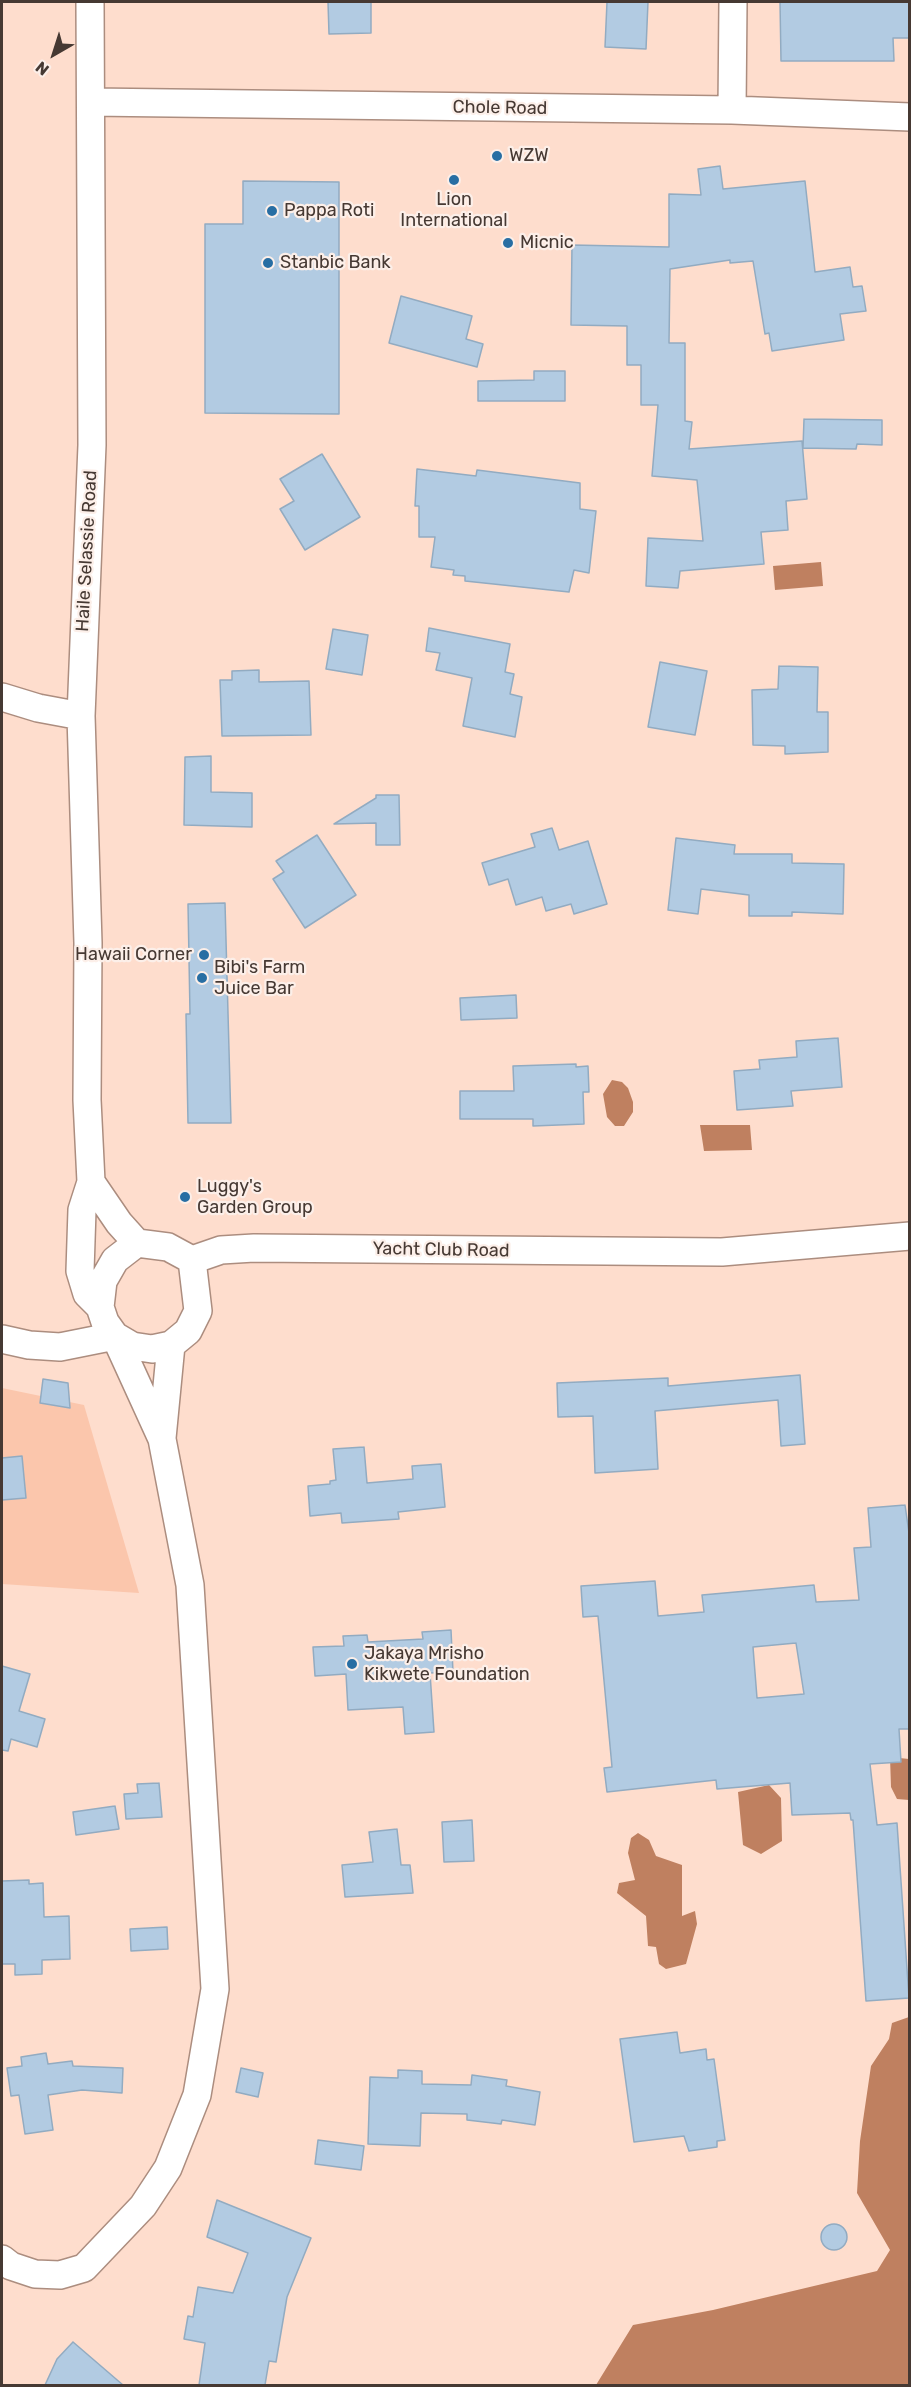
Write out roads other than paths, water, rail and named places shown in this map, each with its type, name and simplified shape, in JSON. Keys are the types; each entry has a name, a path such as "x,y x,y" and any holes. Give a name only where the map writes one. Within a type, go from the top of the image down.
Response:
{"street":[{"name":"Haile Selassie Road","path":"90,2 92,445 81,716 88,943 87,1100 91,1182"},
{"path":"732,111 733,2"},
{"name":"Chole Road","path":"91,102 732,111 909,117"},
{"path":"2,697 38,708 81,716"},
{"path":"91,1182 119,1223 137,1243 168,1247 192,1260 198,1311"},
{"path":"91,1182 82,1210 80,1271 87,1294 100,1307"},
{"name":"Yacht Club Road","path":"192,1260 221,1250 254,1248 722,1252 909,1236"},
{"path":"2,2259 12,2266 35,2274 60,2275 84,2268 143,2206 168,2168 197,2095 215,1989 190,1585 162,1439 115,1336 105,1322 100,1307 103,1281 115,1260 137,1243"},
{"path":"2,1339 29,1345 60,1347 115,1336 132,1346 142,1348 152,1349 171,1345 188,1331 214,1274 254,1248"},
{"path":"162,1439 171,1345"}],"place":[{"name":"WZW","path":"497,156"},
{"name":"Lion International","path":"454,180"},
{"name":"Pappa Roti","path":"272,211"},
{"name":"Micnic","path":"508,243"},
{"name":"Stanbic Bank","path":"268,263"},
{"name":"Hawaii Corner","path":"204,955"},
{"name":"Bibi's Farm Juice Bar","path":"202,978"},
{"name":"Luggy's Garden Group","path":"185,1197"},
{"name":"Jakaya Mrisho Kikwete Foundation","path":"352,1664"}]}
